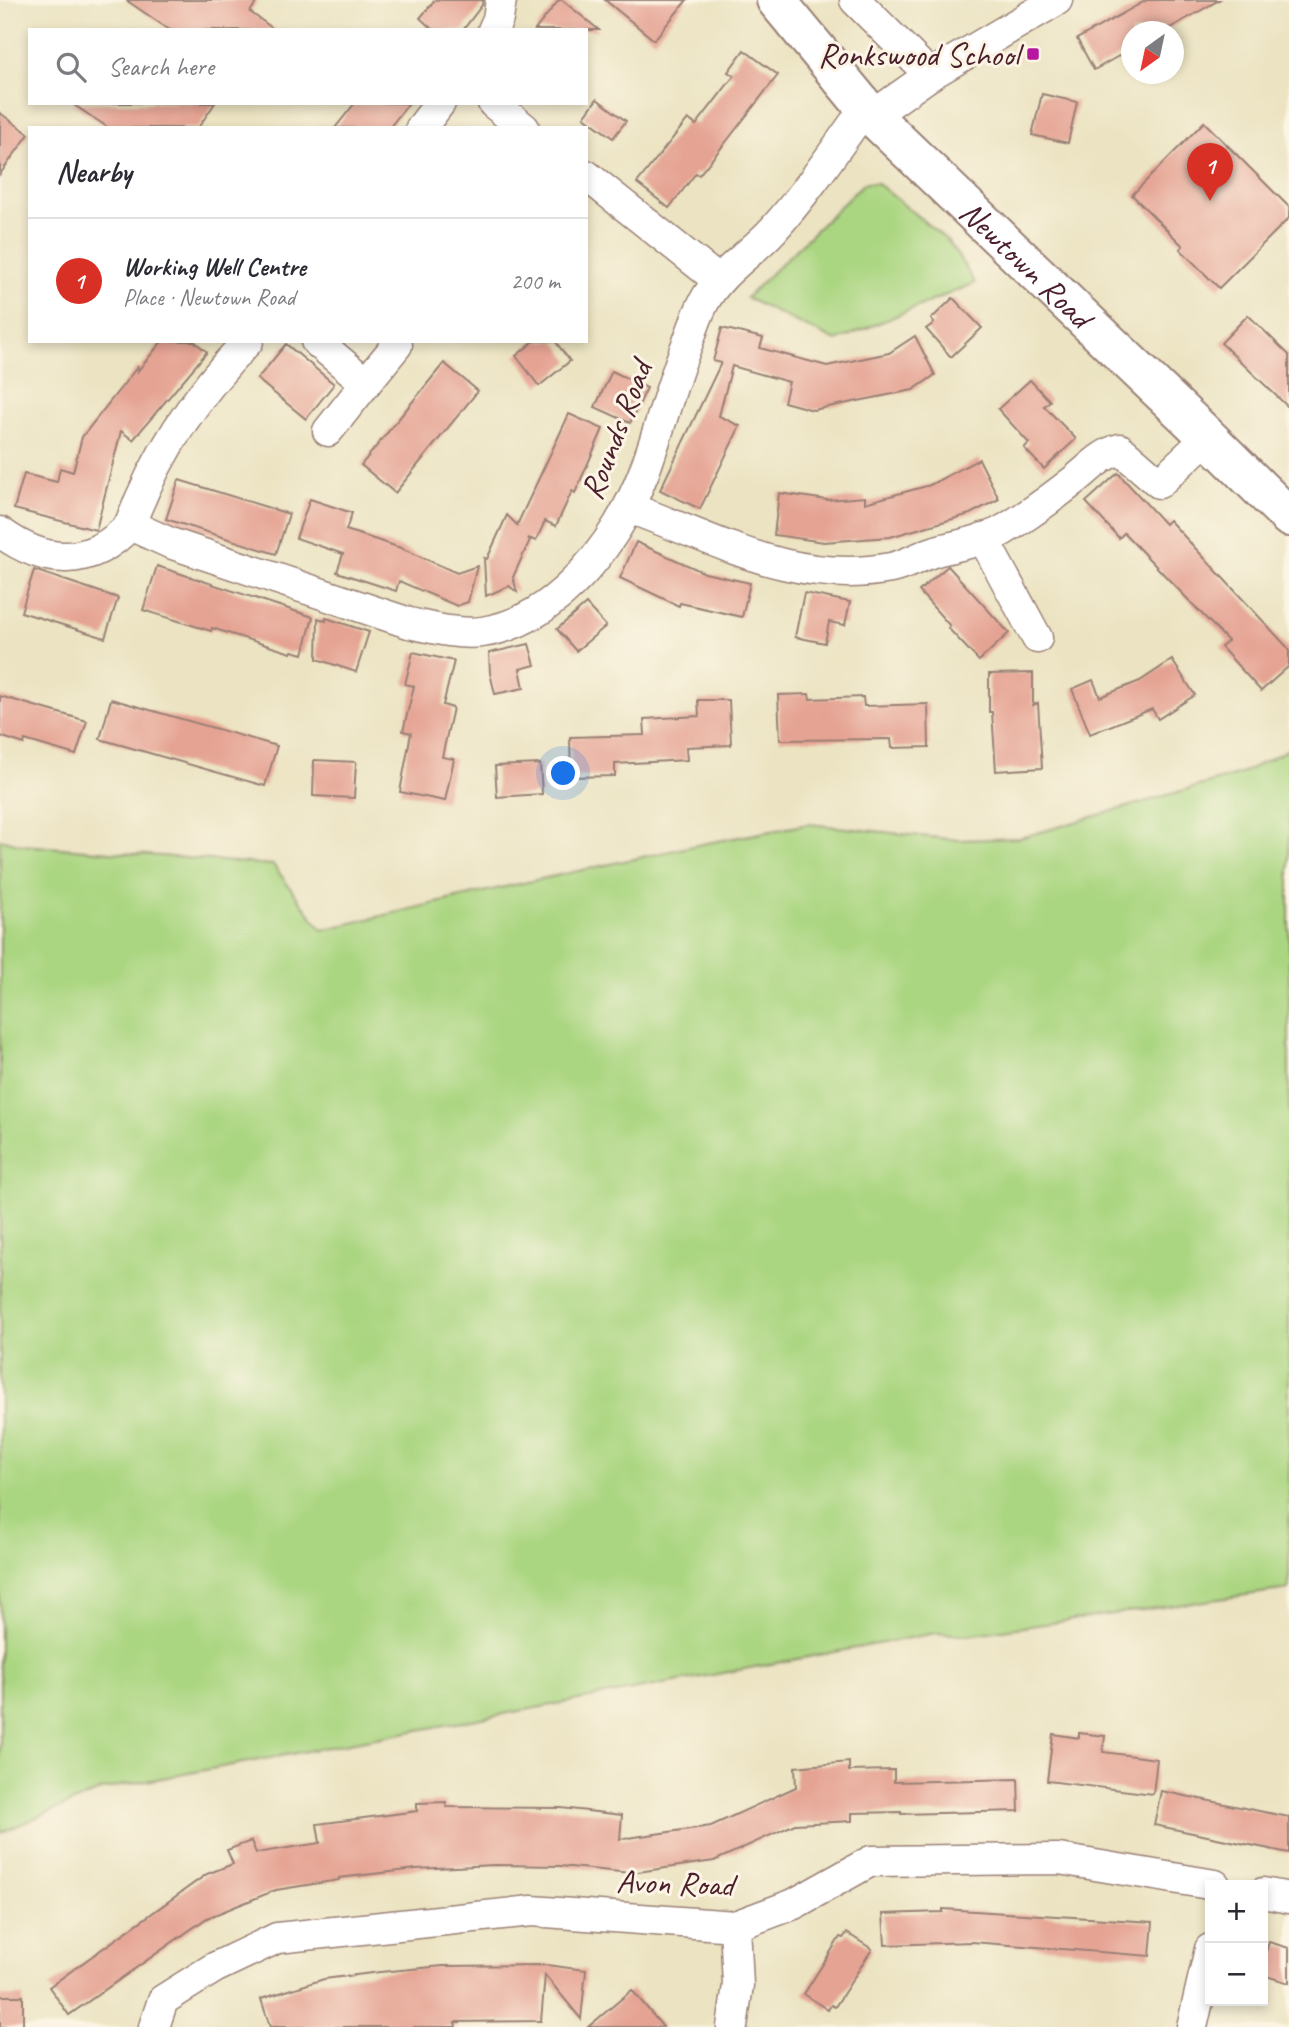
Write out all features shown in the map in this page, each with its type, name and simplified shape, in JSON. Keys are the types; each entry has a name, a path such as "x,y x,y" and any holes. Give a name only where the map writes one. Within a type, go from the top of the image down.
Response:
{"main road":[{"name":"Newtown Road","path":"776,0 868,112 1289,517"}],"street":[{"path":"494,28 501,0"},
{"path":"855,0 930,75"},
{"name":"Rounds Road","path":"130,526 170,543 375,613 443,631 480,632 510,626 533,613 572,584 615,532 629,508 697,318 718,280 762,242 797,203 868,112 1057,0"},
{"path":"423,126 438,105"},
{"path":"495,105 522,126"},
{"path":"588,177 718,280"},
{"path":"4,546 50,556 77,558 100,549 119,537 130,526 139,500 175,434 207,387 246,343"},
{"path":"318,343 366,383"},
{"path":"328,431 397,345"},
{"path":"629,508 744,554 782,566 866,571 893,568 933,552 1000,532 1087,471 1105,453 1120,449 1158,483 1208,437"},
{"path":"983,538 1038,638"},
{"name":"Avon Road","path":"154,2027 163,2000 214,1968 277,1938 532,1911 735,1926 794,1904 871,1861 1059,1859 1205,1883"},
{"path":"1268,1894 1289,1898"},
{"path":"732,2027 738,1985 735,1926"},
{"path":"1192,2027 1205,1971"}],"green space":[{"path":"864,183 877,183 949,242 975,283 836,341 746,298"},
{"path":"1289,749 1289,1589 968,1635 936,1633 104,1789 0,1833 0,839 23,845 273,865 322,930 702,844 809,824 958,840 1020,838 1240,774"}],"building":[{"path":"126,0 258,0 250,12 272,28 167,28"},
{"path":"435,0 483,0 465,28 431,28 420,18"},
{"path":"559,0 562,0 599,30 588,28 537,28"},
{"path":"605,0 687,0 654,40"},
{"path":"1147,0 1219,0 1182,21 1121,21 1121,55 1094,70 1077,39"},
{"path":"744,50 778,75 699,175 696,173 669,208 637,183 688,119 696,125 734,76 728,72"},
{"path":"1042,94 1077,102 1068,143 1032,135"},
{"path":"597,99 626,121 613,138 584,117"},
{"path":"74,105 214,105 199,126 106,126"},
{"path":"353,105 407,105 391,126 337,126"},
{"path":"0,113 28,135 0,174"},
{"path":"1204,122 1289,207 1289,218 1219,288 1180,249 1183,246 1132,195"},
{"path":"953,298 982,328 951,357 926,329 934,323 931,319"},
{"path":"1248,315 1289,355 1289,408 1221,343"},
{"path":"722,328 763,338 760,348 827,366 889,353 915,336 935,375 913,390 813,410 784,402 789,382 732,366 719,416 740,426 700,509 660,490 721,363 713,361"},
{"path":"160,343 196,343 207,352 133,440 121,431 96,530 14,509 24,474 57,482 60,468 73,472 82,437 138,366 137,372"},
{"path":"532,343 556,343 570,361 539,386 516,356"},
{"path":"286,344 334,384 306,419 257,379"},
{"path":"444,363 478,391 395,493 361,465"},
{"path":"612,371 647,388 630,423 595,407"},
{"path":"1030,380 1050,401 1044,406 1076,439 1044,469 1024,448 1029,443 998,409"},
{"path":"569,414 603,429 575,493 572,491 556,526 545,521 536,541 528,538 530,540 513,577 517,592 509,586 486,596 484,558 487,559 507,515 517,525"},
{"path":"979,459 999,499 970,514 890,537 824,542 774,535 779,493 827,500 865,497 865,503 930,485"},
{"path":"1118,473 1165,524 1169,520 1289,649 1289,666 1261,691 1221,647 1228,641 1124,533 1119,538 1086,502"},
{"path":"179,480 289,514 276,554 166,519"},
{"path":"310,499 352,513 346,530 401,548 457,573 477,566 468,602 457,606 399,581 396,591 337,572 343,554 296,538"},
{"path":"636,542 705,573 750,583 742,617 680,603 679,606 620,578"},
{"path":"157,566 313,617 303,654 291,653 212,628 211,631 143,610"},
{"path":"948,566 1009,633 979,661 919,591"},
{"path":"34,570 118,598 105,638 21,612"},
{"path":"804,593 850,602 845,625 829,622 825,643 795,637"},
{"path":"586,604 606,626 576,651 557,629"},
{"path":"318,618 326,621 326,618 369,632 356,672 317,659"},
{"path":"529,644 535,665 520,669 524,688 495,694 489,653"},
{"path":"413,652 454,661 443,705 453,708 442,757 454,759 445,801 400,792 411,733 403,731 414,686 405,684"},
{"path":"1172,660 1195,695 1158,719 1152,709 1090,734 1072,689 1093,680 1100,697 1140,681"},
{"path":"1033,673 1033,705 1038,703 1042,768 996,771 992,712 989,712 989,674"},
{"path":"809,694 810,699 863,697 864,706 928,704 929,747 892,748 891,739 780,740 778,695"},
{"path":"0,696 87,721 76,755 25,740 24,744 0,736"},
{"path":"111,699 277,746 265,786 100,739"},
{"path":"698,700 729,700 731,745 686,747 687,760 615,764 615,776 571,777 570,737 645,735 644,719 699,716"},
{"path":"314,760 356,762 354,798 313,796"},
{"path":"540,764 542,794 497,797 495,766"},
{"path":"1079,1733 1105,1736 1103,1752 1157,1759 1153,1794 1047,1781 1053,1734 1079,1738"},
{"path":"849,1762 849,1771 894,1770 894,1782 1018,1779 1019,1811 852,1813 852,1821 795,1824 714,1861 631,1873 560,1866 494,1865 416,1869 339,1878 276,1890 207,1918 69,2015 49,1987 207,1874 233,1864 227,1850 251,1841 256,1853 320,1843 317,1824 417,1811 417,1803 446,1802 446,1807 561,1808 622,1815 620,1839 711,1826 796,1787 795,1767"},
{"path":"1161,1791 1289,1817 1289,1853 1154,1825"},
{"path":"943,1909 1153,1922 1150,1956 972,1942 885,1945 883,1914 943,1912"},
{"path":"847,1933 872,1949 835,2007 831,2005 828,2010 804,1994 840,1937 843,1938"},
{"path":"1269,1942 1289,1948 1289,1983 1268,1977"},
{"path":"546,1965 586,1970 581,2019 545,1975 541,2021 455,2022 456,2027 270,2027 261,1999 324,1979 380,1972 443,1966"},
{"path":"632,1990 663,2027 588,2027"},
{"path":"0,1996 23,1996 23,2027 0,2027"}],"place":[{"name":"Ronkswood School","path":"1033,54"},
{"name":"Working Well Centre","path":"1210,201"}]}
